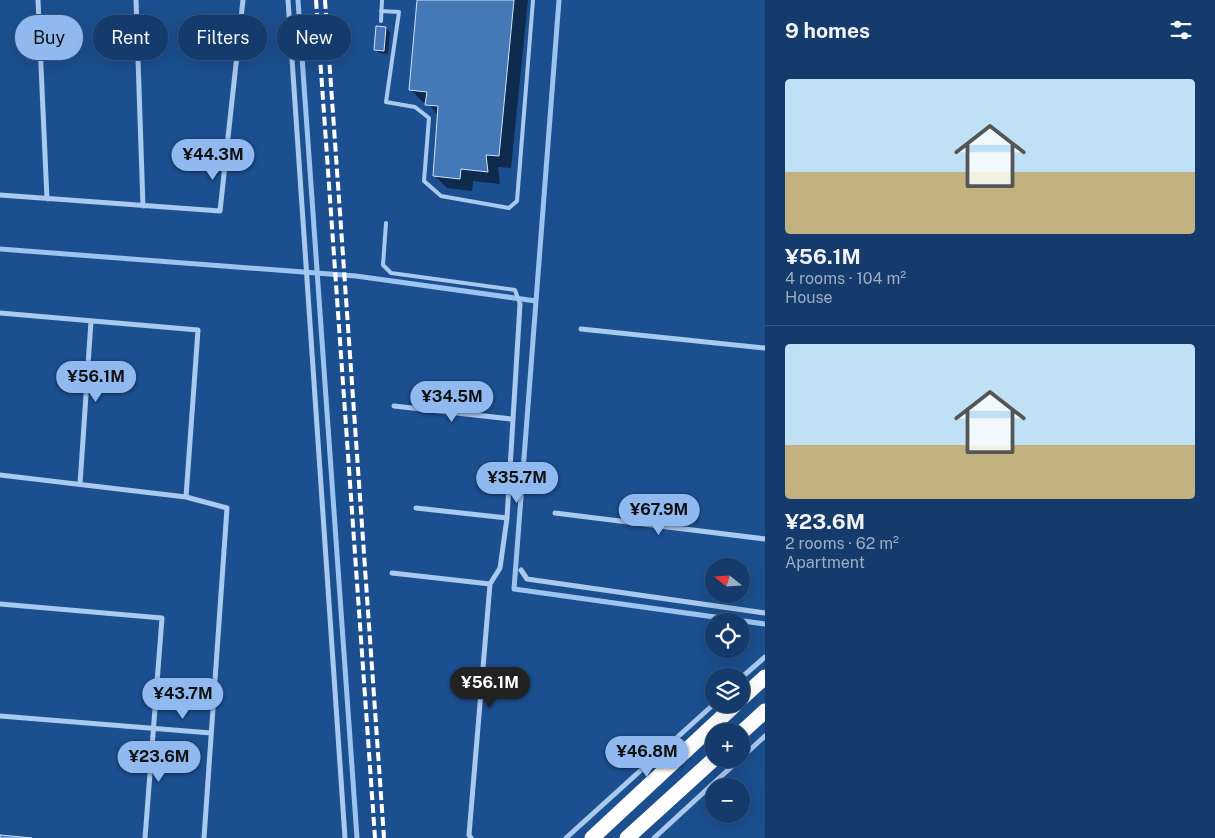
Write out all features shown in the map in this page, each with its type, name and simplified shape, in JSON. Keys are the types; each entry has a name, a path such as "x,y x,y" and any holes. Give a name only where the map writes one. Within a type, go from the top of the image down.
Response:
{"highway":[{"path":"750,691 765,677"},
{"path":"750,725 765,711"},
{"path":"592,838 726,713"},
{"path":"627,838 705,766"}],"street":[{"path":"38,0 47,198"},
{"path":"136,0 142,206"},
{"path":"0,195 220,211 242,0"},
{"path":"288,0 345,838"},
{"path":"471,838 469,834 490,584 500,568 507,518 520,304"},
{"path":"0,313 198,330 186,498"},
{"path":"80,484 92,321"},
{"path":"581,329 765,348"},
{"path":"394,406 512,419"},
{"path":"0,474 186,498 227,508 204,838"},
{"path":"416,508 507,518"},
{"path":"554,513 765,539"},
{"path":"521,570 527,579 765,613"},
{"path":"392,573 490,584"},
{"path":"0,604 162,618 145,838"},
{"path":"750,670 765,657"},
{"path":"566,838 705,712"},
{"path":"0,716 211,733"},
{"path":"750,750 765,736"},
{"path":"654,838 730,768"}],"lane":[{"path":"380,22 382,0"},
{"path":"381,11 399,12 386,102 415,107 429,118 424,181 441,196 509,208 517,200 533,0"},
{"path":"386,223 383,265 391,273 515,290 520,304"}],"building":[{"path":"417,0 514,0 499,156 486,155 488,172 461,169 460,179 433,176 438,106 425,105 427,92 409,90"},
{"path":"376,26 386,27 384,51 374,50"},
{"path":"0,835 32,838 0,838"}],"waterway":[{"path":"298,0 357,838"},
{"path":"0,249 356,276 536,301 559,0"},
{"path":"536,301 514,589 765,624"}],"railway":[{"path":"316,0 375,838"},
{"path":"325,0 384,838"}]}
